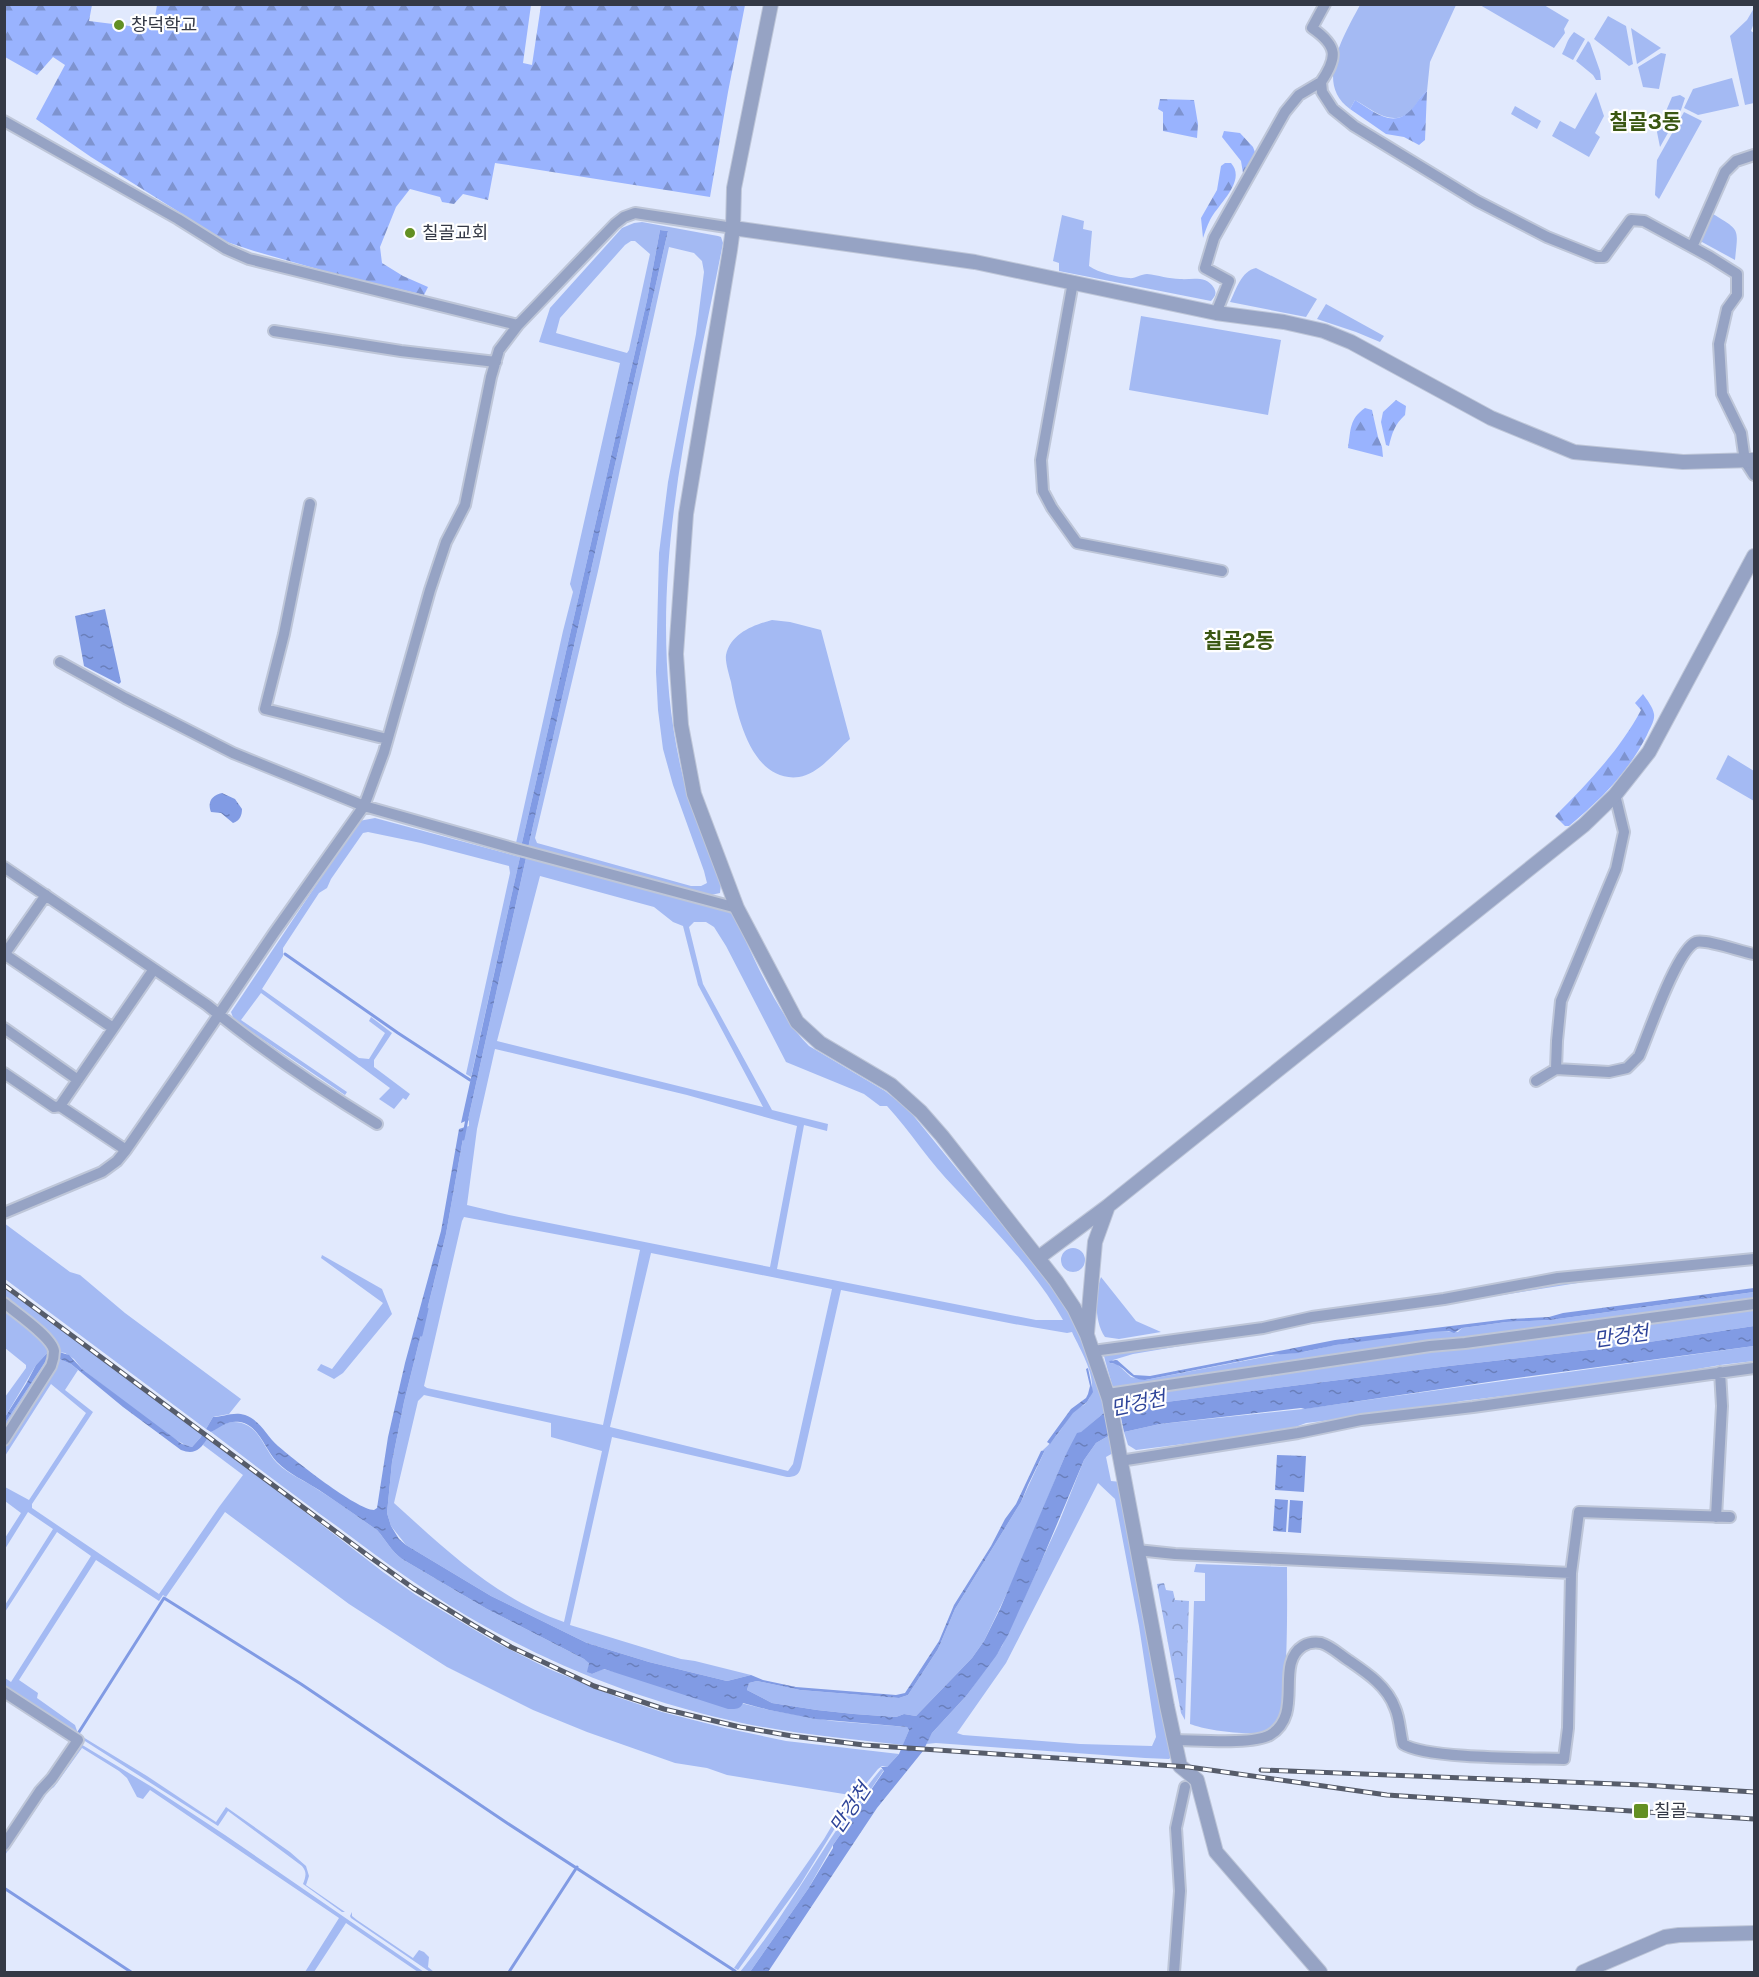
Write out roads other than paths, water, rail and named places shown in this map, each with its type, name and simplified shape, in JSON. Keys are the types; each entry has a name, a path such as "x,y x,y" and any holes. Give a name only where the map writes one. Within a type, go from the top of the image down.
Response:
{"street":[{"path":"771,4 734,188 733,228 686,514 676,654 681,725 694,794 737,908 797,1022 820,1043 891,1085 921,1112 1056,1281 1074,1308 1087,1335 1108,1397 1180,1766 1197,1780 1216,1852 1320,1972"},
{"path":"1216,313 1229,281 1205,268 1214,238 1285,112 1299,95 1321,82 1332,66 1333,50 1324,36 1312,28 1325,4"},
{"path":"1321,82 1322,92 1333,109 1354,126 1477,201 1547,237 1597,257 1604,257 1630,220 1644,221 1737,274 1737,295 1726,309 1719,344 1722,394 1741,433 1755,475"},
{"path":"4,121 178,219 226,249 249,259 518,325"},
{"path":"1692,247 1725,172 1736,161 1755,155"},
{"path":"4,1213 102,1172 117,1161 364,806 387,739 446,542 465,505 499,350 518,325 624,217 635,213 975,262 1216,313 1284,322 1344,339 1491,418 1574,452 1683,462 1750,460"},
{"path":"1073,282 1041,460 1043,491 1077,543 1222,571"},
{"path":"274,331 401,351 496,362"},
{"path":"310,504 284,634 265,709 387,739"},
{"path":"1038,1258 1108,1206 1584,825 1615,795 1649,752 1755,556"},
{"path":"60,662 233,753 364,806 737,908"},
{"path":"1556,1069 1561,1001 1616,869 1624,832 1615,795"},
{"path":"4,867 154,969 323,1091 377,1124"},
{"path":"46,895 5,954 113,1028"},
{"path":"1536,1081 1556,1069 1609,1072 1627,1068 1639,1056 1678,963 1690,946 1696,942 1705,941 1755,954"},
{"path":"60,1106 154,969"},
{"path":"4,1028 78,1080"},
{"path":"4,1073 54,1107 60,1106 126,1150"},
{"path":"1087,1335 1095,1242 1108,1206"},
{"path":"1093,1351 1263,1328 1312,1317 1444,1299 1557,1278 1755,1259"},
{"path":"4,1304 45,1337 54,1351 51,1366 4,1440"},
{"path":"1108,1397 1431,1346 1755,1304"},
{"path":"1119,1455 1361,1420 1755,1368"},
{"path":"1716,1517 1722,1406 1720,1372"},
{"path":"1174,1740 1253,1741 1267,1737 1284,1722 1288,1708 1290,1661 1305,1645 1320,1643 1365,1671 1384,1689 1395,1709 1403,1744 1410,1749 1442,1754 1564,1759 1568,1728 1571,1573 1579,1512 1730,1516"},
{"path":"1137,1550 1175,1554 1571,1573"},
{"path":"4,1692 78,1740 4,1845"},
{"path":"1174,1972 1180,1891 1176,1828 1185,1787"},
{"path":"1583,1972 1665,1937 1755,1933"}],"water":[{"path":"660,230 668,231 528,848 521,847 647,300"},
{"path":"105,609 121,682 119,684 84,666 75,616"},
{"path":"222,793 235,799 242,809 240,818 233,823 221,813 211,812 211,800"},
{"path":"520,857 526,858 468,1120 461,1123"},
{"path":"465,1127 446,1234 404,1402 392,1462 387,1513 391,1526 406,1545 491,1596 587,1643 649,1662 727,1681 751,1675 796,1687 896,1695 905,1693 939,1641 954,1605 1016,1504 1041,1451 1045,1450 1021,1502 955,1609 938,1649 908,1695 899,1698 800,1690 757,1681 749,1683 747,1690 772,1703 817,1710 896,1717 904,1714 916,1716 972,1658 984,1641 1077,1433 1105,1412 1110,1435 1096,1443 1084,1460 1041,1562 996,1656 967,1695 932,1733 923,1751 877,1808 768,1972 750,1972 808,1889 833,1845 884,1771 881,1767 887,1767 899,1754 909,1730 907,1727 816,1719 743,1703 739,1708 728,1709 604,1669 592,1674 587,1672 589,1663 584,1659 487,1609 402,1559 377,1530 282,1466 257,1433 247,1424 232,1422 211,1432 206,1429 213,1417 245,1415 259,1425 278,1446 325,1483 366,1508 374,1510 377,1508 388,1437 405,1363 441,1231 459,1129"},
{"path":"1754,1288 1754,1292 1550,1320 1506,1322 1462,1328 1454,1333 1432,1332 1336,1345 1298,1353 1271,1355 1145,1380 1134,1377 1109,1361 1117,1360 1134,1375 1150,1376 1335,1340 1509,1319 1549,1317 1563,1313"},
{"path":"1754,1326 1754,1346 1305,1409 1160,1424 1124,1432 1119,1408 1623,1346"},
{"path":"49,1351 49,1356 5,1423 5,1417 36,1365"},
{"path":"59,1352 69,1355 82,1369 182,1444 192,1447 202,1433 208,1437 207,1439 196,1451 181,1450 123,1407 71,1364 57,1358"},
{"path":"1088,1368 1093,1392 1087,1402 1073,1413 1050,1444 1047,1442 1071,1409 1088,1394 1090,1386 1086,1369"},
{"path":"1277,1455 1306,1456 1304,1492 1275,1490"},
{"path":"1275,1499 1288,1500 1286,1532 1273,1531"},
{"path":"1290,1500 1303,1501 1301,1533 1288,1532"}],"waterway":[{"path":"285,954 470,1080"},
{"path":"463,1139 467,1119"},
{"path":"421,1335 427,1309"},
{"path":"79,1732 164,1598 301,1684 507,1823 735,1971"},
{"path":"509,1972 577,1867"},
{"path":"4,1888 131,1972"}],"railway":[{"path":"4,1285 413,1588 511,1647 594,1686 664,1709 740,1727 864,1745 1189,1767 1387,1795 1754,1819"},
{"path":"1261,1770 1643,1785 1754,1792"}],"place":[{"name":"창덕학교","path":"119,25"},
{"name":"칠골교회","path":"410,233"},
{"name":"칠골","path":"1641,1811"}],"district":[{"name":"칠골3동","path":"1645,122"},
{"name":"칠골2동","path":"1239,641"}],"water label":[{"name":"만겅천","path":"1621,1336"},
{"name":"만겅천","path":"1138,1403"},
{"name":"만겅천","path":"850,1808"}]}
